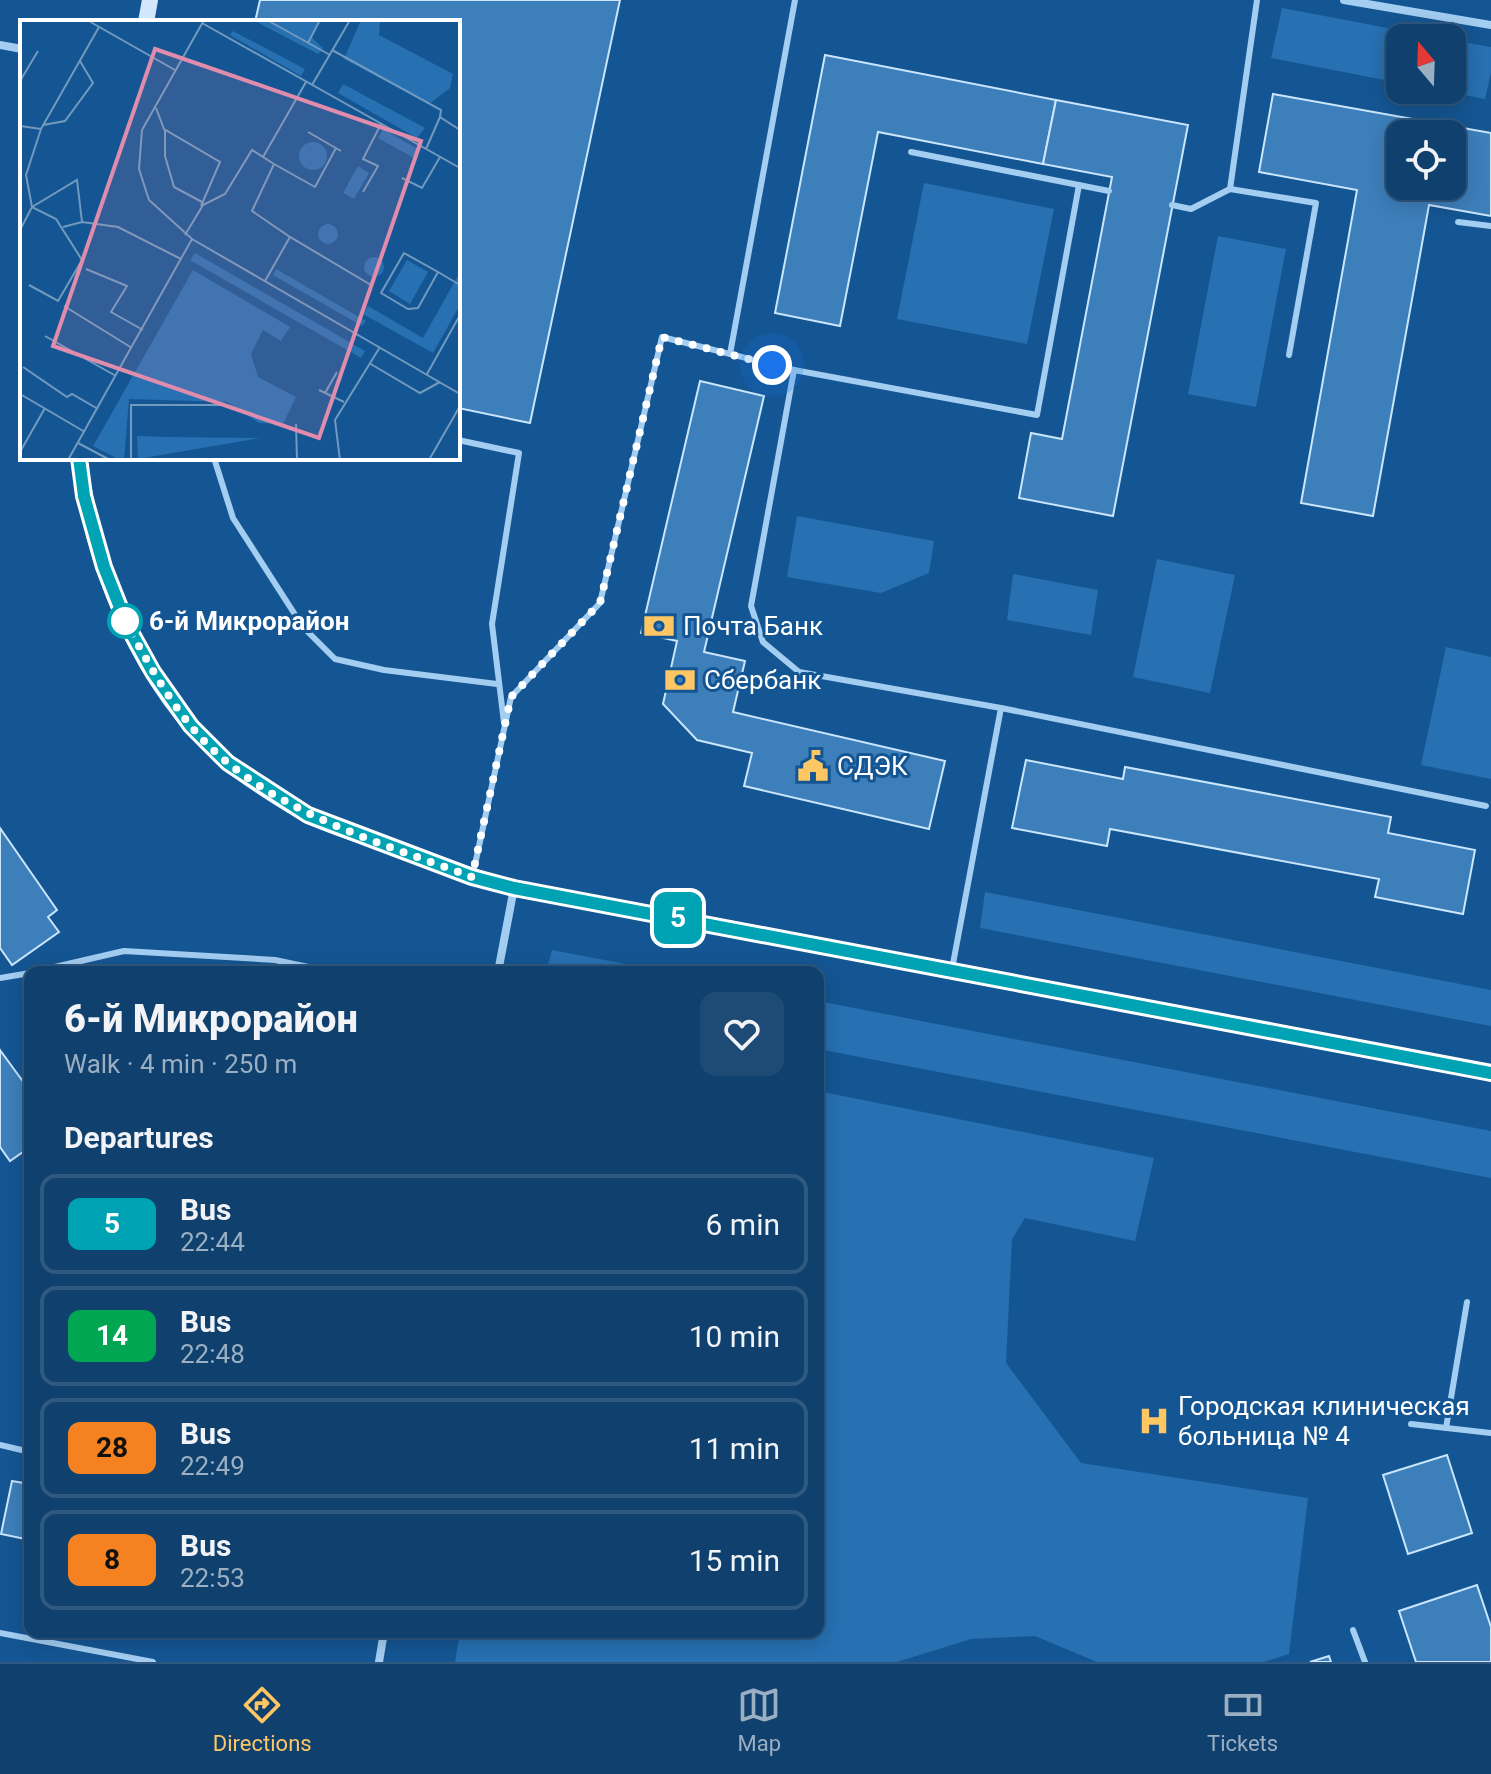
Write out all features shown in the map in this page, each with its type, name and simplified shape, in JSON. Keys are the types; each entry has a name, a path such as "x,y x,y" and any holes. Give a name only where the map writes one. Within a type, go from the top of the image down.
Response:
{"main road":[{"path":"146,20 150,0"},
{"path":"79,460 84,496 104,567 127,625 153,672 191,726 228,763 308,815 472,877 514,888 1491,1073"}],"street":[{"path":"1344,0 1491,25"},
{"path":"0,45 20,49"},
{"path":"499,966 514,888"},
{"path":"379,1662 383,1638"}],"lane":[{"path":"730,354 795,0"},
{"path":"1230,189 1257,0"},
{"path":"911,152 1109,191"},
{"path":"472,877 511,697 600,603 662,337 794,370 1037,415 1079,185"},
{"path":"1172,205 1191,209 1230,189 1316,203 1289,355"},
{"path":"1458,222 1491,226"},
{"path":"794,370 751,606 763,642 799,672 1001,708 1486,806"},
{"path":"460,440 519,453 492,624 504,727"},
{"path":"215,460 233,518 303,627 335,659 384,670 497,684"},
{"path":"952,970 1001,708"},
{"path":"58,966 124,951 275,960 304,966"},
{"path":"0,978 24,974"},
{"path":"1446,1428 1467,1302"},
{"path":"1411,1424 1491,1433"},
{"path":"0,1445 24,1451"},
{"path":"1353,1630 1365,1662"},
{"path":"0,1633 24,1638"},
{"path":"26,1638 153,1662"}],"shaded area":[{"path":"1282,8 1386,28 1386,80 1271,58"},
{"path":"1466,43 1491,47 1491,72 1485,99 1466,95"},
{"path":"924,183 1054,209 1027,344 897,319"},
{"path":"1218,236 1286,249 1256,407 1188,394"},
{"path":"797,516 934,541 929,573 881,593 787,577"},
{"path":"1157,559 1235,575 1210,693 1133,677"},
{"path":"1013,574 1098,590 1091,635 1007,620"},
{"path":"1446,647 1491,657 1491,779 1421,765"},
{"path":"985,892 1491,990 1491,1026 980,928"},
{"path":"552,950 636,966 548,966"},
{"path":"824,1002 1491,1131 1491,1178 824,1050"},
{"path":"824,1092 1154,1158 1135,1241 1025,1218 1012,1239 1006,1363 1081,1463 1308,1498 1289,1654 1264,1662 1097,1662 1035,1636 971,1639 897,1662 455,1662 459,1638 824,1638"}],"building":[{"path":"260,0 620,0 530,423 460,408 460,20 255,20"},
{"path":"825,55 1056,100 1043,164 878,132 840,326 775,313"},
{"path":"1273,94 1418,120 1386,120 1386,200 1466,200 1466,129 1491,133 1491,216 1429,205 1373,516 1301,503 1357,190 1259,172"},
{"path":"1056,100 1188,125 1113,516 1019,498 1031,433 1062,439 1112,177 1043,164"},
{"path":"700,381 764,396 704,652 745,661 733,712 945,761 929,829 744,786 752,753 697,740 663,704 677,641 641,633"},
{"path":"1026,760 1123,779 1125,767 1391,817 1388,833 1475,850 1463,914 1375,897 1379,879 1110,829 1107,846 1012,828"},
{"path":"0,828 57,910 48,917 59,932 12,965 0,948"},
{"path":"0,1050 24,1083 24,1151 10,1161 0,1147"},
{"path":"1447,1455 1472,1533 1408,1554 1383,1475"},
{"path":"12,1481 24,1483 24,1539 1,1534"},
{"path":"1477,1585 1491,1627 1491,1662 1416,1662 1399,1611"},
{"path":"1329,1656 1331,1662 1310,1662"}],"bus line":[{"name":"5","path":"79,460 84,496 104,567 127,625 153,672 191,726 228,763 308,815 472,877 514,888 1491,1073"}],"place":[{"name":"6-й Микрорайон","path":"125,621"},
{"name":"Почта Банк","path":"659,626"},
{"name":"Сбербанк","path":"680,680"},
{"name":"СДЭК","path":"813,766"},
{"name":"Городская клиническая больница № 4","path":"1154,1421"}],"route":[{"path":"125,621 153,672 191,726 228,763 308,815 472,877 511,697 600,603 662,337 772,365"}]}
